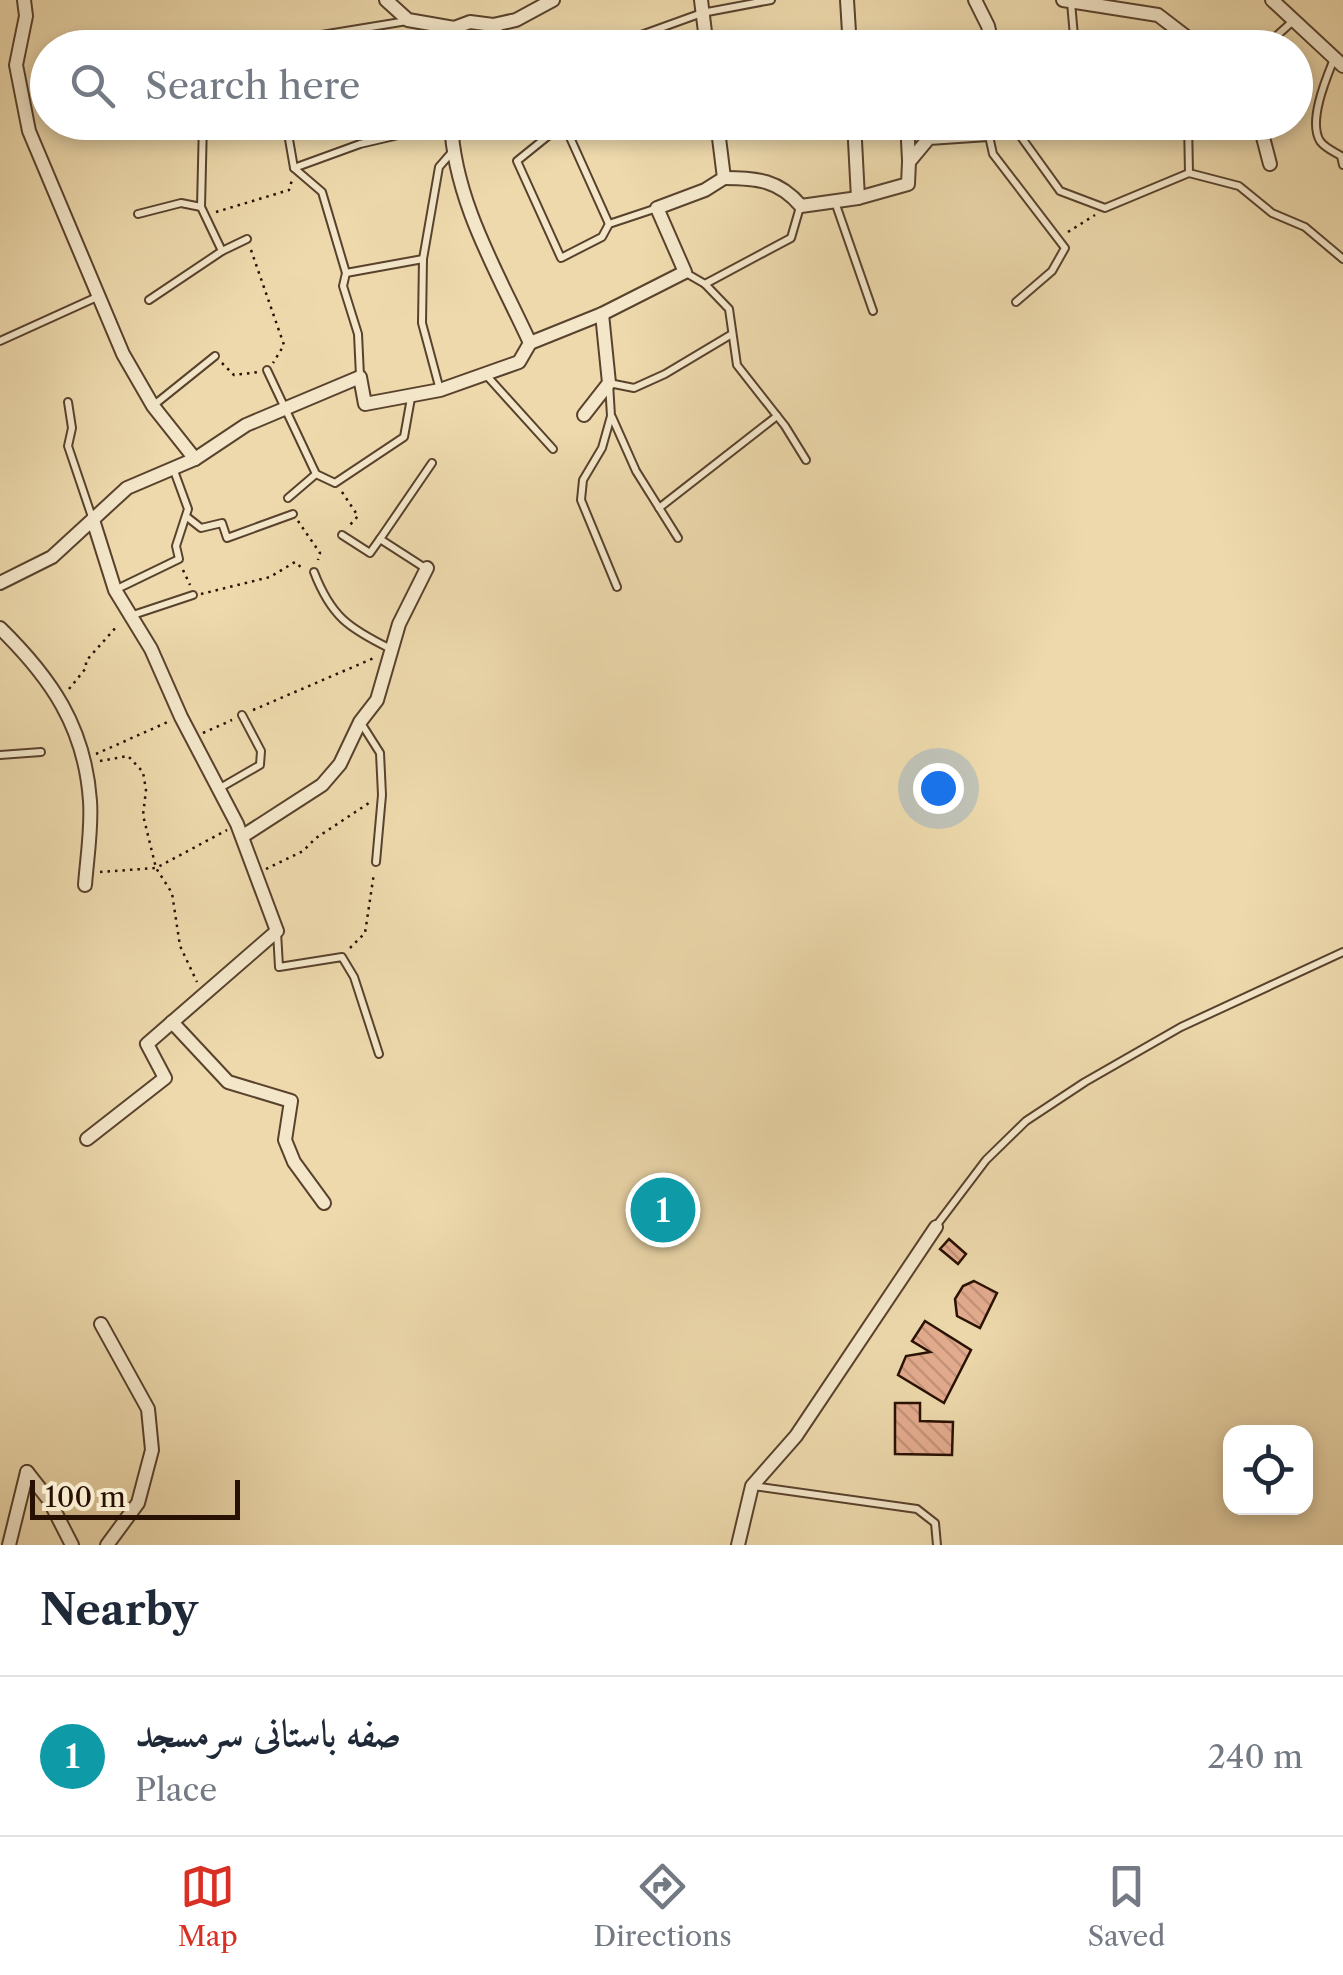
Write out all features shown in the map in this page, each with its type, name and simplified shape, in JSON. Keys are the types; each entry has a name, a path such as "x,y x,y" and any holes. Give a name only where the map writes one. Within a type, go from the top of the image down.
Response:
{"street":[{"path":"24,0 26,16 16,65 30,133"},
{"path":"386,0 408,20 454,28 470,22 493,26 516,20 553,0"},
{"path":"847,0 849,30"},
{"path":"976,0 989,30"},
{"path":"1063,0 1113,3 1158,15 1176,30"},
{"path":"1272,0 1305,30"},
{"path":"493,26 495,30"},
{"path":"1313,38 1339,62"},
{"path":"33,140 123,354 153,406 195,459"},
{"path":"452,140 468,206 530,343"},
{"path":"719,140 724,178"},
{"path":"855,140 858,198"},
{"path":"0,582 52,558 127,488 195,459 246,425 360,377 365,404 411,398 486,374 519,362 530,343 602,314 685,272 658,208 705,190 724,178 759,178 786,189 801,206 858,198 908,184 907,140"},
{"path":"908,162 927,140"},
{"path":"1264,140 1270,164"},
{"path":"584,415 610,383 602,314"},
{"path":"87,1139 164,1078 146,1044 277,931 240,830 181,718 152,649 116,590 93,520"},
{"path":"240,830 322,785 340,764 360,722 376,700 400,624 426,568"},
{"path":"0,628 40,667 61,698 84,762 90,802 86,879"},
{"path":"172,1022 228,1082 292,1101 285,1140 294,1162 324,1203"},
{"path":"738,1545 752,1486 796,1436 936,1226"},
{"path":"100,1324 148,1409 152,1450 138,1504 107,1545"},
{"path":"10,1545 27,1472 50,1500 72,1545"}],"lane":[{"path":"646,30 701,6 770,0"},
{"path":"1071,1 1073,30"},
{"path":"349,30 408,20"},
{"path":"1283,30 1294,20"},
{"path":"1339,62 1319,98 1317,133 1322,145 1341,156 1343,164"},
{"path":"202,140 201,207 222,251"},
{"path":"289,140 294,168 322,192 346,274 343,286 358,334 360,377"},
{"path":"294,168 377,140"},
{"path":"543,140 517,161 561,258 602,237 609,224 658,208"},
{"path":"572,140 609,224"},
{"path":"990,140 993,154 1065,248 1052,270 1016,302"},
{"path":"1023,140 1060,191 1105,208 1189,173 1239,186 1272,213 1305,226 1343,260"},
{"path":"1188,140 1189,173"},
{"path":"440,390 422,323 423,258 439,167 452,151"},
{"path":"835,201 873,311"},
{"path":"138,214 181,204 201,207"},
{"path":"706,284 791,238 801,206"},
{"path":"148,300 247,239"},
{"path":"346,274 423,258"},
{"path":"685,272 706,284 729,309 737,366 806,460"},
{"path":"0,341 98,296"},
{"path":"617,588 582,500 583,480 602,448 611,416 610,383 634,388 732,334"},
{"path":"153,406 215,356"},
{"path":"267,370 316,474 335,483 404,437 411,398"},
{"path":"486,374 553,449"},
{"path":"68,402 72,428 68,446 93,520"},
{"path":"611,416 636,471 678,538"},
{"path":"659,508 777,416"},
{"path":"342,535 370,553 432,463"},
{"path":"116,590 179,559 176,546 188,509 174,468"},
{"path":"288,498 316,474"},
{"path":"187,516 201,528 222,523 227,538 292,514"},
{"path":"380,539 426,568"},
{"path":"314,572 325,600 341,620 392,650"},
{"path":"131,616 194,595"},
{"path":"220,788 260,764 261,750 242,715"},
{"path":"360,722 380,753 382,795 376,862"},
{"path":"0,755 42,752"},
{"path":"277,931 279,967 342,957 354,977 379,1054"},
{"path":"936,1226 986,1160 1026,1121 1181,1027 1343,952"},
{"path":"752,1486 917,1509 935,1523 937,1545"}],"path":[{"path":"206,216 290,190 294,168"},
{"path":"1058,239 1105,208"},
{"path":"215,356 234,375 267,370 284,345 247,239"},
{"path":"335,483 358,516 342,535"},
{"path":"179,559 194,595 270,577 295,562 314,572 320,554 292,514"},
{"path":"61,698 86,668 86,660 124,618 131,616"},
{"path":"192,738 392,650"},
{"path":"84,762 181,718"},
{"path":"84,762 128,756 143,772 143,815 156,868 172,893 180,946 204,995"},
{"path":"256,873 304,851 316,838 382,795"},
{"path":"86,879 156,868 240,830"},
{"path":"342,957 364,933 376,862"}],"building":[{"path":"949,1239 966,1254 958,1264 940,1249"},
{"path":"974,1281 997,1293 980,1328 957,1316 955,1299 963,1286"},
{"path":"925,1321 971,1350 944,1403 898,1375 906,1356 930,1352 912,1341"},
{"path":"895,1403 920,1403 920,1421 953,1422 952,1455 895,1454"}],"place":[{"name":"صفه باستانی سرمسجد","path":"663,1210"}]}
